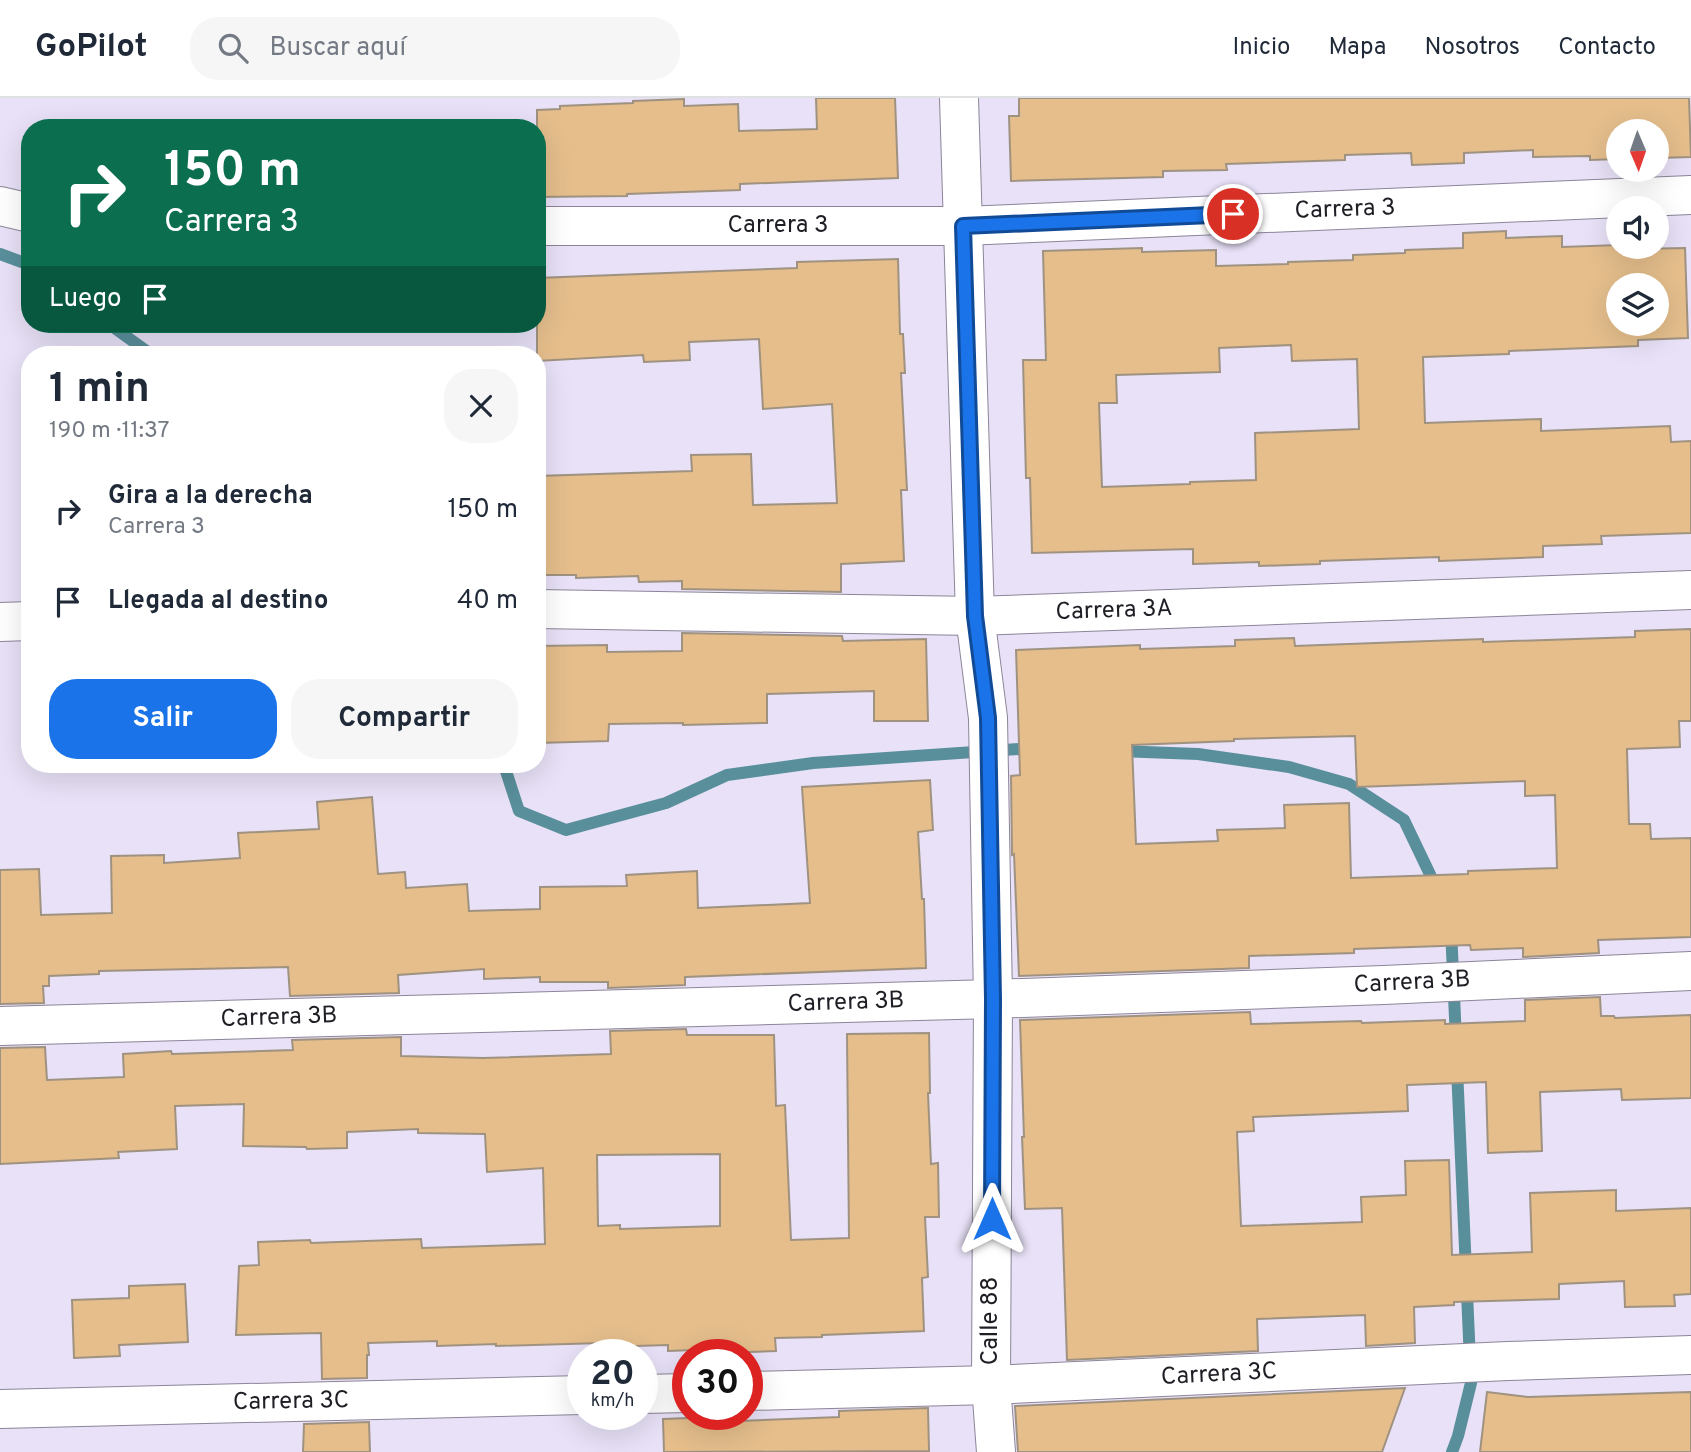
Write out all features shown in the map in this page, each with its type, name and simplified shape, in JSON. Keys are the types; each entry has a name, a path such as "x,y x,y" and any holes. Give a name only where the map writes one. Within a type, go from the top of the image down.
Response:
{"street":[{"name":"Calle 88","path":"959,98 975,616 988,718 990,779 993,999 991,1385 996,1452"},
{"name":"Carrera 3","path":"546,226 963,226 1691,195"},
{"path":"0,206 21,211"},
{"name":"Carrera 3A","path":"546,609 975,616 1691,590"},
{"path":"0,622 21,621"},
{"name":"Carrera 3B","path":"0,1026 993,999 1691,971"},
{"name":"Carrera 3C","path":"763,1391 991,1385 1691,1355"},
{"name":"Carrera 3C","path":"0,1409 567,1395"}],"building":[{"path":"816,98 895,98 898,178 740,184 740,190 546,197 546,119 537,119 537,110 560,109 560,106 684,99 684,106 738,104 739,131 817,129"},
{"path":"1019,98 1689,98 1691,157 1670,158 1670,119 1606,119 1606,159 1590,160 1590,156 1533,157 1533,150 1464,153 1464,163 1412,165 1411,153 1345,155 1345,160 1226,164 1227,170 1163,171 1163,177 1011,181 1009,116 1019,116"},
{"path":"1506,231 1506,238 1562,236 1562,247 1606,245 1606,259 1669,259 1669,248 1685,248 1688,338 1638,340 1638,346 1423,357 1425,423 1541,419 1541,431 1670,426 1671,442 1691,441 1691,533 1601,536 1602,544 1543,546 1543,557 1439,561 1439,557 1259,566 1259,562 1193,564 1193,549 1032,553 1030,478 1026,478 1023,360 1046,360 1043,251 1142,248 1142,252 1216,250 1216,266 1353,260 1353,255 1463,248 1463,233","holes":["1291,345 1292,361 1357,359 1359,429 1255,433 1256,480 1102,487 1099,403 1117,403 1116,375 1220,372 1219,348"]},
{"path":"898,259 900,334 903,334 905,373 901,373 907,490 901,490 904,561 841,564 841,592 682,589 682,581 639,582 638,576 576,578 576,575 546,575 546,476 692,471 691,455 751,454 753,505 837,503 832,404 763,409 759,339 689,342 690,360 644,362 643,355 546,360 546,346 537,346 537,333 546,333 546,278 797,268 797,262"},
{"path":"1691,629 1691,721 1679,721 1680,747 1627,749 1629,824 1650,824 1651,839 1691,838 1691,937 1598,940 1599,953 1523,957 1523,948 1471,950 1470,945 1354,949 1354,953 1249,956 1249,968 1019,976 1014,854 1012,855 1011,776 1020,775 1016,650 1140,645 1140,649 1235,646 1235,640 1294,638 1295,646 1483,639 1483,642 1635,637 1635,631","holes":["1355,736 1357,787 1525,781 1525,796 1555,795 1557,868 1351,878 1349,803 1284,805 1285,828 1217,830 1218,841 1136,844 1132,745"]},
{"path":"682,633 842,636 843,641 926,639 928,721 874,721 874,691 767,694 767,723 609,724 608,741 546,743 546,646 607,645 607,652 682,651"},
{"path":"930,780 933,830 918,832 926,968 685,977 685,985 608,988 608,982 540,982 540,977 484,979 484,969 398,975 399,993 290,996 288,967 99,971 99,974 49,976 49,986 43,986 44,1003 0,1004 0,870 39,869 41,915 112,913 111,856 164,855 164,863 240,858 238,833 319,829 317,802 372,797 378,874 405,872 406,888 467,884 469,911 540,909 540,887 627,886 626,875 697,871 698,908 810,903 802,787"},
{"path":"1600,997 1601,1016 1615,1018 1691,1015 1691,1098 1622,1100 1621,1089 1540,1092 1542,1151 1488,1153 1486,1082 1407,1085 1408,1111 1253,1117 1254,1131 1237,1132 1241,1226 1362,1222 1361,1197 1406,1195 1405,1161 1449,1160 1452,1255 1532,1252 1530,1193 1616,1190 1616,1211 1691,1208 1691,1294 1674,1295 1675,1306 1625,1307 1624,1281 1559,1284 1559,1299 1454,1302 1454,1305 1414,1307 1415,1343 1366,1346 1365,1315 1257,1319 1258,1351 1067,1360 1062,1208 1025,1209 1020,1020 1250,1012 1251,1024 1445,1020 1445,1024 1525,1021 1525,1000"},
{"path":"686,1029 687,1035 774,1035 776,1106 785,1105 791,1240 849,1238 847,1034 929,1033 931,1164 938,1163 939,1217 925,1217 928,1277 922,1278 924,1331 775,1338 776,1351 763,1351 763,1339 672,1339 672,1351 668,1351 668,1345 658,1345 658,1339 567,1339 567,1344 496,1346 437,1346 437,1341 368,1343 367,1378 322,1379 321,1333 236,1335 239,1266 259,1265 258,1242 421,1239 422,1248 545,1244 543,1168 487,1172 485,1134 418,1133 418,1129 347,1132 347,1148 243,1146 244,1104 175,1106 177,1149 118,1152 119,1158 0,1164 0,1048 45,1047 47,1080 124,1077 123,1054 293,1050 292,1040 401,1037 401,1056 483,1058 611,1054 610,1031","holes":["720,1154 720,1226 620,1229 620,1225 598,1226 597,1155"]},
{"path":"185,1284 188,1342 119,1345 120,1356 74,1358 72,1300 129,1298 129,1286"},
{"path":"1405,1388 1382,1452 1018,1452 1015,1406"},
{"path":"1487,1392 1528,1397 1691,1392 1691,1452 1480,1452"},
{"path":"928,1408 929,1451 664,1452 663,1419 672,1419 672,1430 763,1430 763,1420 839,1417 839,1411"},
{"path":"369,1422 370,1452 303,1452 304,1424"}],"waterway":[{"path":"0,254 21,262"},
{"path":"121,333 140,346"},
{"path":"507,773 519,811 566,830 666,803 727,775 813,763 1033,748"},
{"path":"1118,751 1198,754 1289,767 1349,784 1404,820 1437,889"},
{"path":"1451,929 1456,1040"},
{"path":"1452,1452 1471,1383 1457,1069"}],"route":[{"path":"992,1219 993,999 988,718 975,616 963,226 1233,214"}]}
